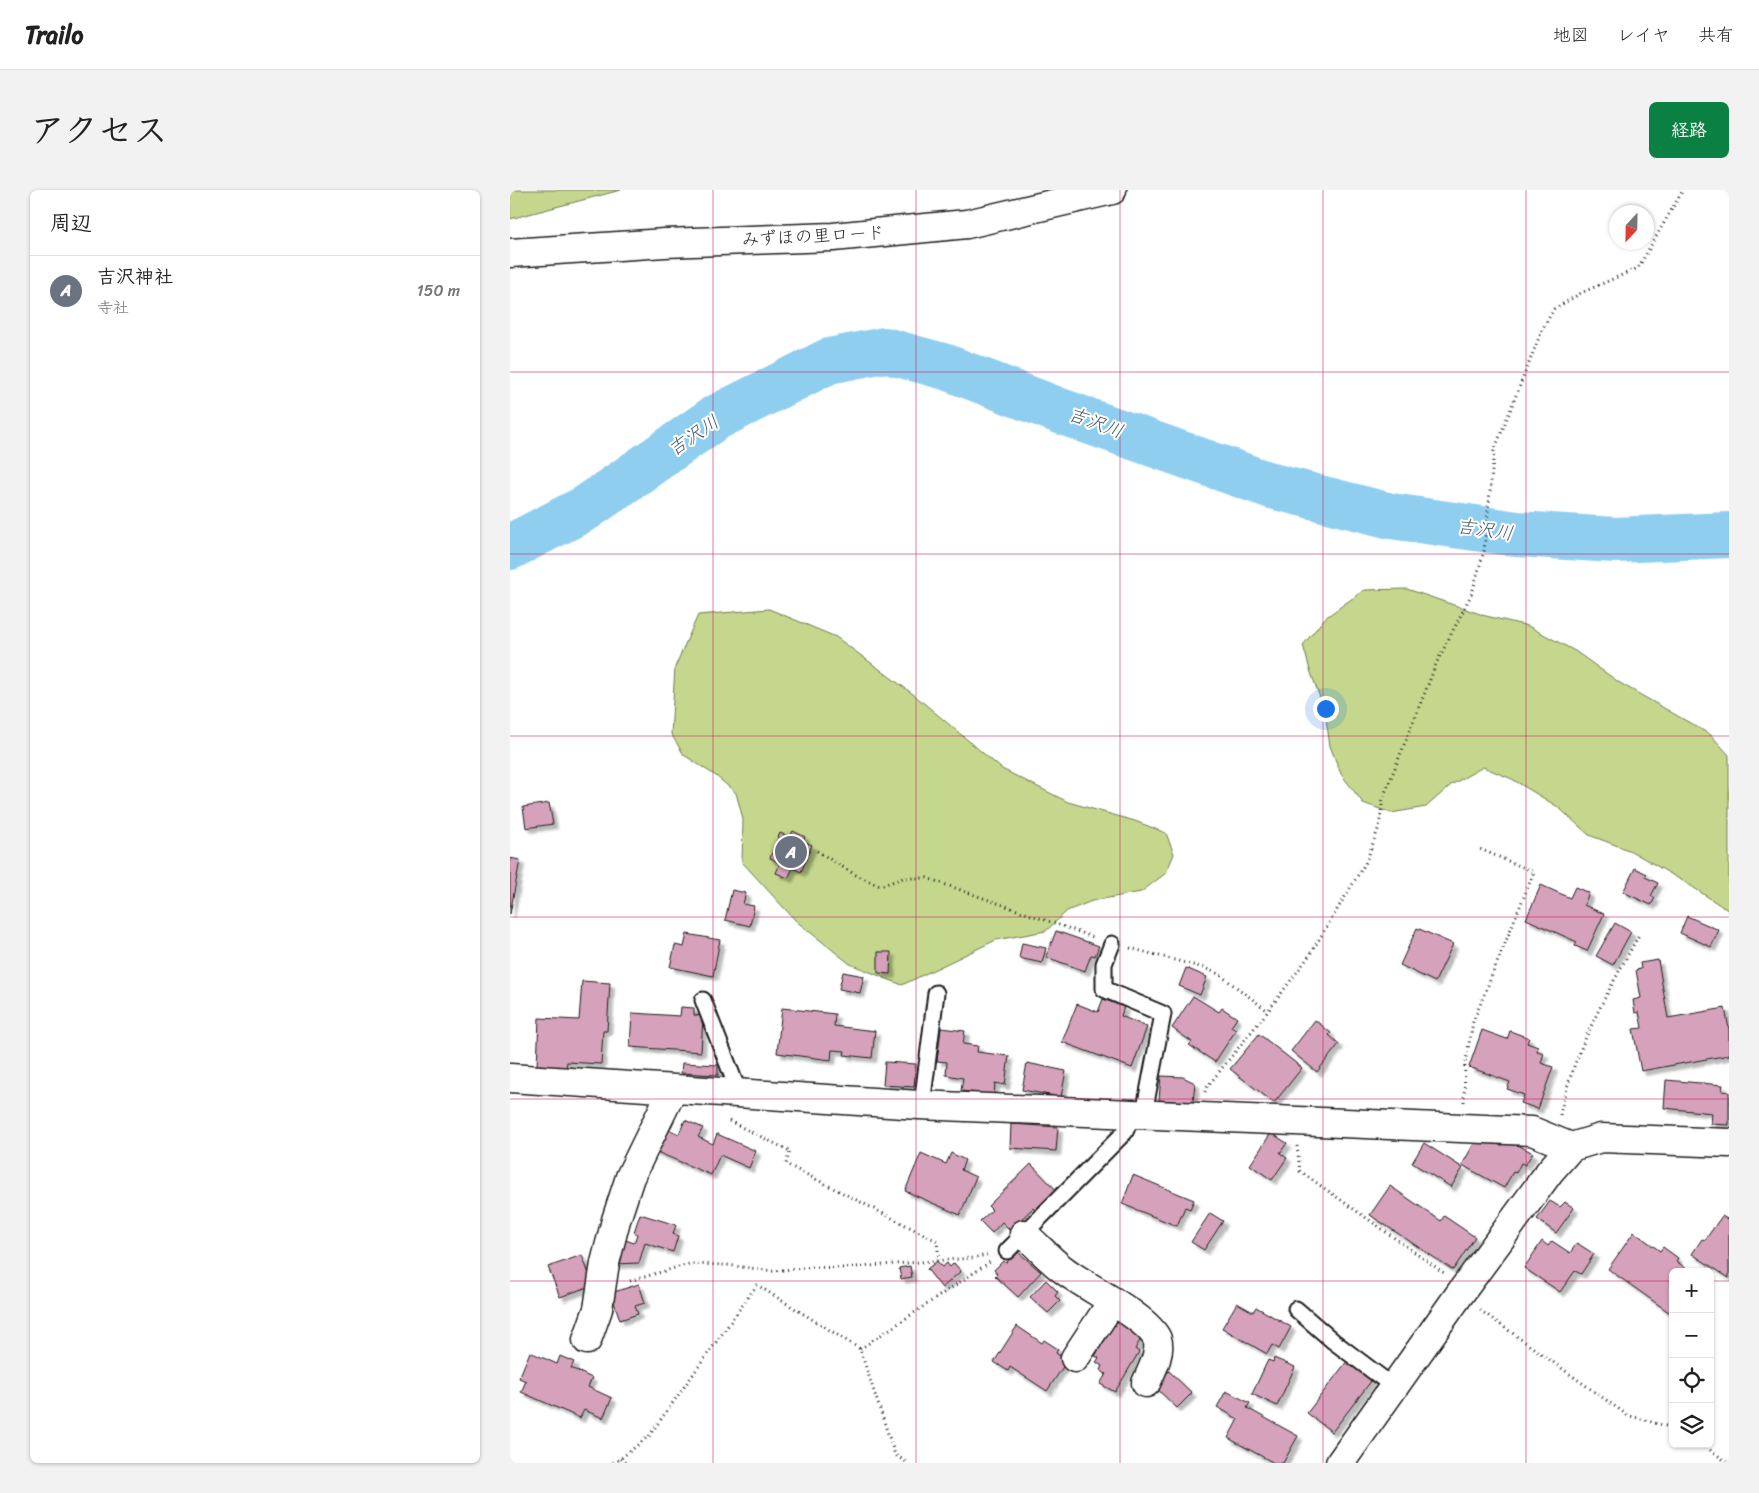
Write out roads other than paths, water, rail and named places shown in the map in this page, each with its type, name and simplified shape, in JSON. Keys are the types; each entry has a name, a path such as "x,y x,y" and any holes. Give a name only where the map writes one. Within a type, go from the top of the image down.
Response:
{"street":[{"name":"みずほの里ロード","path":"510,253 665,243 833,237 967,224 1112,190"},
{"path":"510,1078 922,1105 1532,1131 1563,1144 1602,1138 1729,1143"},
{"path":"587,1340 598,1309 605,1263 630,1177 673,1089"},
{"path":"1340,1463 1550,1171 1563,1144"},
{"path":"1016,1242 1061,1268 1135,1317 1151,1330 1158,1341 1157,1354 1146,1384"},
{"path":"1075,1358 1112,1302"}],"lane":[{"path":"1016,1242 1125,1132 1139,1113 1163,1014 1104,989 1104,964 1112,944"},
{"path":"922,1105 936,993"},
{"path":"703,1000 739,1093"},
{"path":"1296,1308 1332,1340 1394,1387"}],"waterway":[{"name":"吉沢川","path":"510,547 586,508 715,418 829,361 884,350 946,367 1060,411 1272,486 1391,516 1517,534 1615,540 1729,535"}],"place":[{"name":"吉沢神社","path":"791,852"}]}
